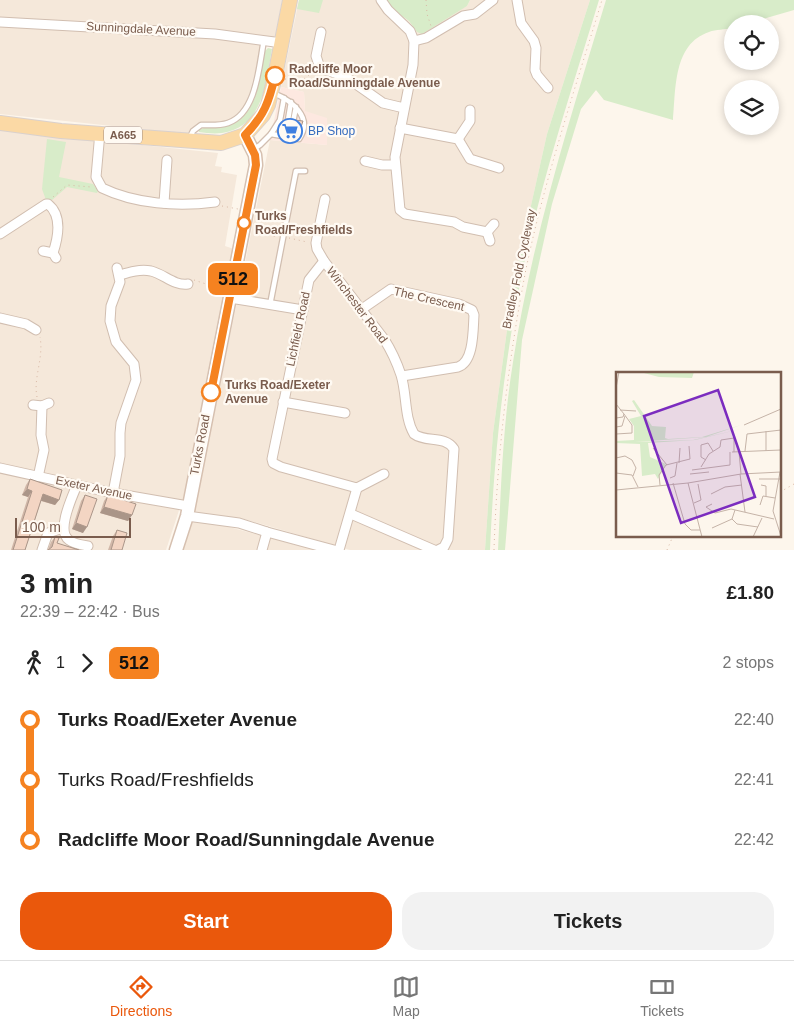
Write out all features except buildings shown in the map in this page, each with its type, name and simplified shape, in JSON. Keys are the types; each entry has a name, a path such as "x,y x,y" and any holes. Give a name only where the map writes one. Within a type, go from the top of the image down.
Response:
{"main road":[{"path":"245,135 278,95 275,76 290,0"},
{"name":"A665","path":"0,123 61,131 100,132 224,143 245,135"}],"street":[{"path":"380,0 410,31 414,41 413,65 396,149 395,165 400,197 399,208 402,212 412,216 454,222 464,227 488,232"},
{"path":"414,41 426,38 463,16 475,14 493,0"},
{"path":"517,0 521,23 534,41 536,48 535,70 537,80 548,88"},
{"name":"Sunningdale Avenue","path":"0,22 215,34 282,43"},
{"path":"321,32 322,45 316,56 320,68 346,77 382,103 404,108"},
{"path":"458,140 470,121 470,109"},
{"path":"400,128 458,140 470,159 488,162 498,168"},
{"path":"100,132 96,177 102,188 130,198 181,205 204,207 214,202"},
{"name":"Turks Road","path":"176,550 187,511 256,165 255,155 245,135"},
{"path":"164,202 169,172 166,160"},
{"path":"364,160 382,165 395,165"},
{"path":"316,243 325,199"},
{"path":"0,234 48,204 52,208 58,229 55,255 42,251"},
{"path":"490,241 488,232 494,224"},
{"name":"Winchester Road","path":"316,243 324,262 384,339 402,376 409,422 414,434 423,439 448,442 454,448 448,539 444,547 438,550"},
{"name":"Lichfield Road","path":"324,262 311,275 309,280 272,454 273,463 281,468 357,488"},
{"path":"113,493 120,456 121,423 136,380 134,364 116,342 110,321 111,306 120,282 119,271 149,271 183,287"},
{"name":"The Crescent","path":"362,309 391,288 459,304 472,310 474,315 470,354 464,364 402,376"},
{"path":"230,294 270,305 302,310"},
{"path":"0,318 26,324 37,331"},
{"path":"283,402 345,413"},
{"path":"38,477 44,450 41,435 41,405"},
{"name":"Exeter Avenue","path":"0,468 239,523 334,550"},
{"path":"339,550 357,488 384,474"},
{"path":"77,485 63,528 65,536 70,541 88,546"},
{"path":"350,514 434,550"},
{"path":"42,550 48,533 63,528"},
{"path":"262,550 267,532"}],"lane":[{"path":"189,141 193,132 201,125 228,123 244,112 253,92 264,40"},
{"path":"271,134 299,139 304,123 296,106 278,95"},
{"path":"252,150 271,134 280,119 278,95"},
{"path":"288,120 291,102"},
{"path":"294,122 296,106"},
{"path":"280,119 304,123"},
{"path":"270,305 296,170 305,171"}],"path":[{"path":"426,0 427,14 435,33"},
{"name":"Bradley Fold Cycleway","path":"494,550 496,498 509,361 527,267 550,170 602,0"},
{"path":"275,76 301,81 320,68"},
{"path":"48,204 50,199 67,185 90,187 99,183"},
{"path":"214,202 247,211"},
{"path":"243,230 316,243"},
{"path":"183,287 192,280 198,280 230,294"},
{"path":"37,331 42,347 35,388 41,405"},
{"path":"782,491 794,484"},
{"path":"667,550 672,538"}],"shaded area":[{"path":"0,0 282,0 275,38 264,37 247,103 232,119 219,124 199,123 187,134 0,114"},
{"path":"299,0 386,0 394,10 409,21 415,30 467,6 470,0 590,0 547,134 513,286 493,433 485,550 350,550 241,518 194,513 270,140 327,145 305,111 304,92 281,87"},
{"path":"281,87 304,92 305,111 327,118 327,145 270,140"},
{"path":"0,130 218,153 215,166 222,167 221,172 237,175 225,246 234,249 185,492 166,550 0,550"},
{"path":"191,521 222,525 315,550 182,550"}],"green space":[{"path":"299,0 323,0 319,13 297,9"},
{"path":"386,0 470,0 467,6 422,34 417,32 409,21 394,10"},
{"path":"590,0 599,0 539,201 516,304 501,409 494,479 490,550 485,550 493,433 513,286 547,134"},
{"path":"606,0 794,0 794,10 777,15 724,15 724,29 712,31 697,38 689,46 679,69 673,120 604,100 596,90 581,109 552,204 522,340 505,550 498,550 507,409 521,316 541,224"},
{"path":"268,48 272,49 265,88 255,112 247,122 236,129 222,133 199,132 199,130 205,128 226,126 237,122 245,115 255,96 265,51"},
{"path":"47,139 66,142 59,177 93,184 98,191 97,193 67,187 52,200 46,200 42,189"}],"bus line":[{"name":"512","path":"211,392 256,165 255,155 245,135 255,125 265,110 272,92 275,76"}],"place":[{"name":"Radcliffe Moor Road/Sunningdale Avenue","path":"275,76"},
{"name":"BP Shop","path":"290,131"},
{"name":"Turks Road/Freshfields","path":"244,223"},
{"name":"Turks Road/Exeter Avenue","path":"211,392"}]}
